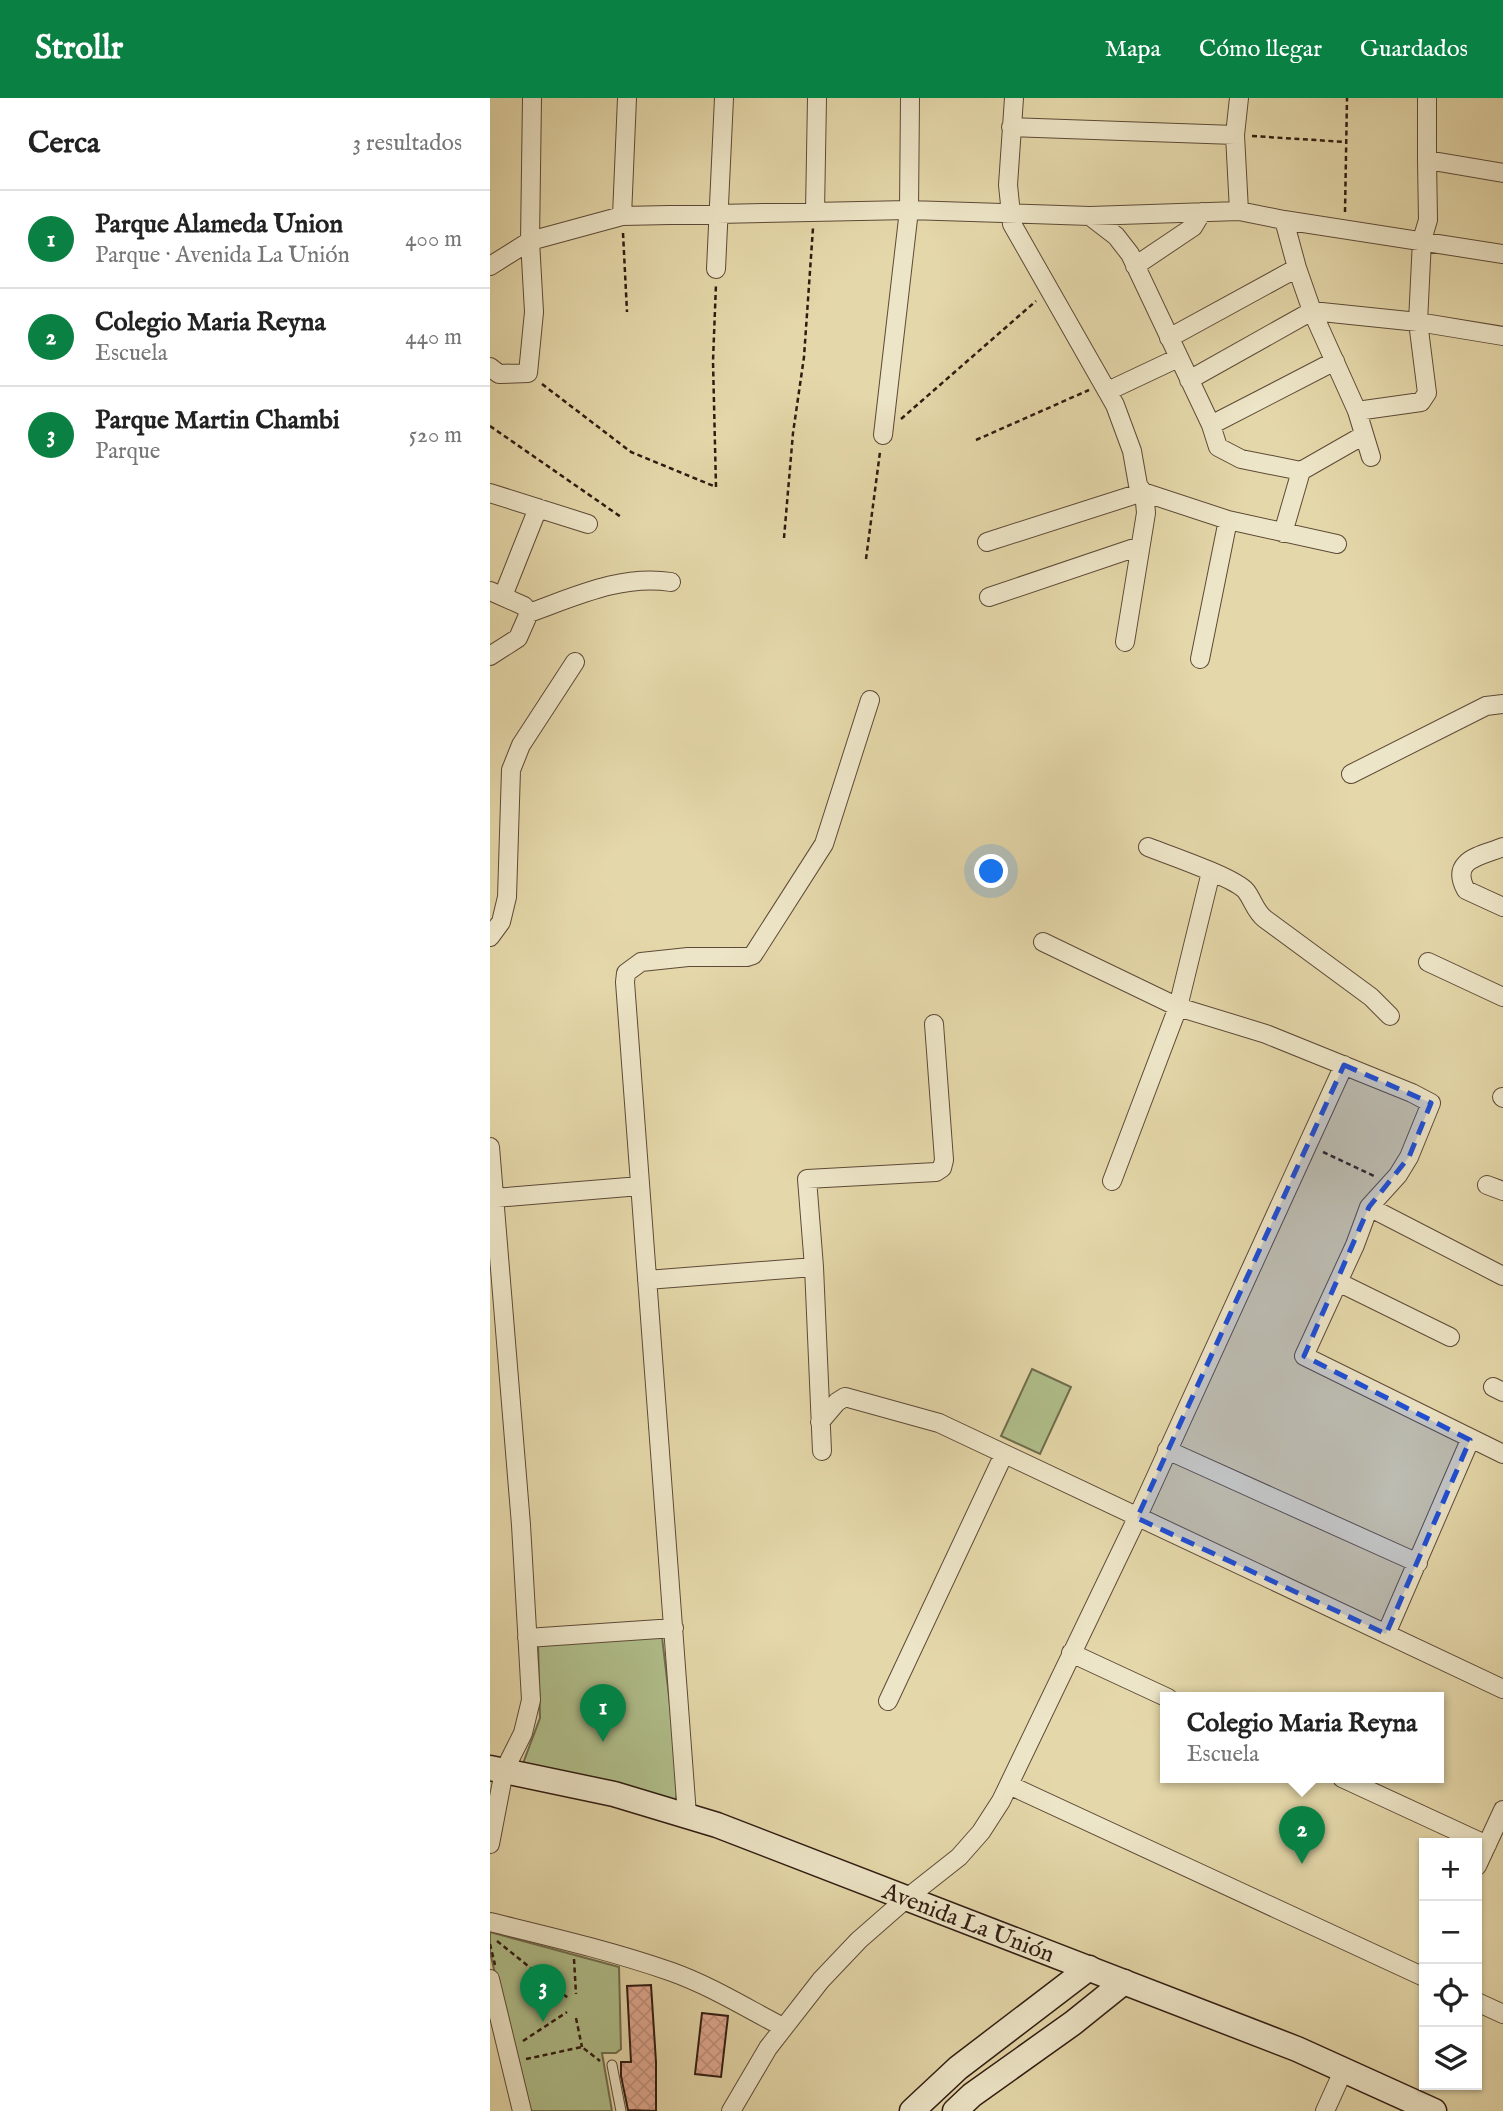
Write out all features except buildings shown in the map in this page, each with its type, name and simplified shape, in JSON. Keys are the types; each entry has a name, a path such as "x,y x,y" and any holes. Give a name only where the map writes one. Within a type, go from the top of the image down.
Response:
{"main road":[{"name":"Avenida La Unión","path":"497,1770 614,1794 687,1815 1089,1968 1344,2069 1434,2111"},
{"path":"912,2111 958,2068 1089,1968"},
{"path":"955,2111 972,2095 1073,2023 1124,1982"}],"street":[{"path":"493,376 528,373 534,312 530,241 532,98"},
{"path":"622,215 627,98"},
{"path":"716,278 724,98"},
{"path":"815,212 817,98"},
{"path":"883,435 909,210 910,98"},
{"path":"1014,98 1008,185 1010,215 1016,234 1108,391 1125,431 1138,485 1143,492 1146,513 1125,642"},
{"path":"1239,98 1235,135 1239,211"},
{"path":"1357,411 1421,402 1427,393 1418,322 1422,240 1428,220 1427,98"},
{"path":"1011,127 1235,135"},
{"path":"1427,160 1503,173"},
{"path":"490,266 530,241 622,215 909,210 1090,216 1239,211 1503,254"},
{"path":"1135,266 1193,227 1202,212"},
{"path":"1090,216 1124,244 1211,425 1218,447 1229,454 1301,471 1364,435"},
{"path":"1284,220 1312,311 1357,411 1371,457"},
{"path":"1169,338 1297,268"},
{"path":"1189,380 1312,311 1418,322 1503,336"},
{"path":"1108,391 1178,358"},
{"path":"1211,425 1335,360"},
{"path":"1283,533 1301,471"},
{"path":"987,542 1143,492 1228,520 1337,544"},
{"path":"491,497 588,524"},
{"path":"490,656 519,638 528,613 524,606 496,594 538,508"},
{"path":"1200,659 1228,520"},
{"path":"989,597 1140,546"},
{"path":"528,613 597,588 631,582 671,582"},
{"path":"490,937 501,922 507,897 511,770 521,745 575,663"},
{"path":"687,1815 626,973 641,962 753,955 830,832 870,700"},
{"path":"1351,774 1486,706 1503,704"},
{"path":"1503,846 1475,857 1462,867 1461,873 1466,890 1503,907"},
{"path":"1148,847 1211,872 1244,889 1265,919 1371,997 1390,1016"},
{"path":"1112,1181 1178,1007 1211,872"},
{"path":"1043,942 1178,1007 1248,1027 1431,1103 1409,1157 1398,1175 1369,1207 1304,1356 1503,1454"},
{"path":"1428,962 1503,997"},
{"path":"822,1451 814,1267 807,1179 936,1172 942,1168 943,1139 934,1024"},
{"path":"732,2111 755,2069 783,2028 840,1960 907,1898 959,1857 991,1817 1009,1785 1137,1518 1344,1065"},
{"path":"490,1147 521,1525 530,1710 523,1733 497,1770 490,1844"},
{"path":"494,1198 640,1186"},
{"path":"1369,1207 1503,1276"},
{"path":"647,1280 814,1267"},
{"path":"1338,1282 1450,1337"},
{"path":"820,1422 841,1399 848,1397 939,1423 1503,1689"},
{"path":"1385,1634 1470,1440"},
{"path":"1167,1450 1418,1563"},
{"path":"888,1701 1004,1454"},
{"path":"527,1637 674,1628"},
{"path":"1071,1653 1160,1694"},
{"path":"1353,1783 1487,1845"},
{"path":"1009,1785 1419,1975"},
{"path":"1482,1856 1503,1810"},
{"path":"490,1922 587,1945 673,1973 708,1987 783,2028"},
{"path":"490,1979 522,2111"},
{"path":"1482,2004 1503,2014"},
{"path":"1325,2111 1344,2069"}],"lane":[{"path":"612,2065 621,2111"}],"path":[{"path":"1345,229 1347,98"},
{"path":"1235,135 1346,142"},
{"path":"784,538 793,433 804,358 812,233"},
{"path":"623,234 627,312"},
{"path":"528,373 631,452 716,486 713,361 716,278"},
{"path":"866,559 883,435 1049,289"},
{"path":"976,440 1090,390"},
{"path":"490,426 621,517"},
{"path":"1320,1151 1380,1179"},
{"path":"490,1935 568,1998"},
{"path":"516,2046 567,2012"},
{"path":"576,2018 582,2047 600,2059 603,2072"},
{"path":"519,2060 582,2047"}],"highlighted area":[{"path":"1344,1065 1431,1103 1409,1157 1369,1207 1304,1356 1470,1440 1386,1634 1137,1518"}],"green space":[{"path":"1032,1369 1071,1387 1040,1454 1001,1436"},
{"path":"662,1637 679,1781 675,1805 522,1766 540,1718 538,1643"},
{"path":"490,1932 619,1967 621,2049 616,2053 602,2053 612,2111 527,2111 490,1952"}],"place":[{"name":"Parque Alameda Union","path":"603,1742"},
{"name":"Colegio Maria Reyna","path":"1302,1864"},
{"name":"Parque Martin Chambi","path":"543,2022"}]}
